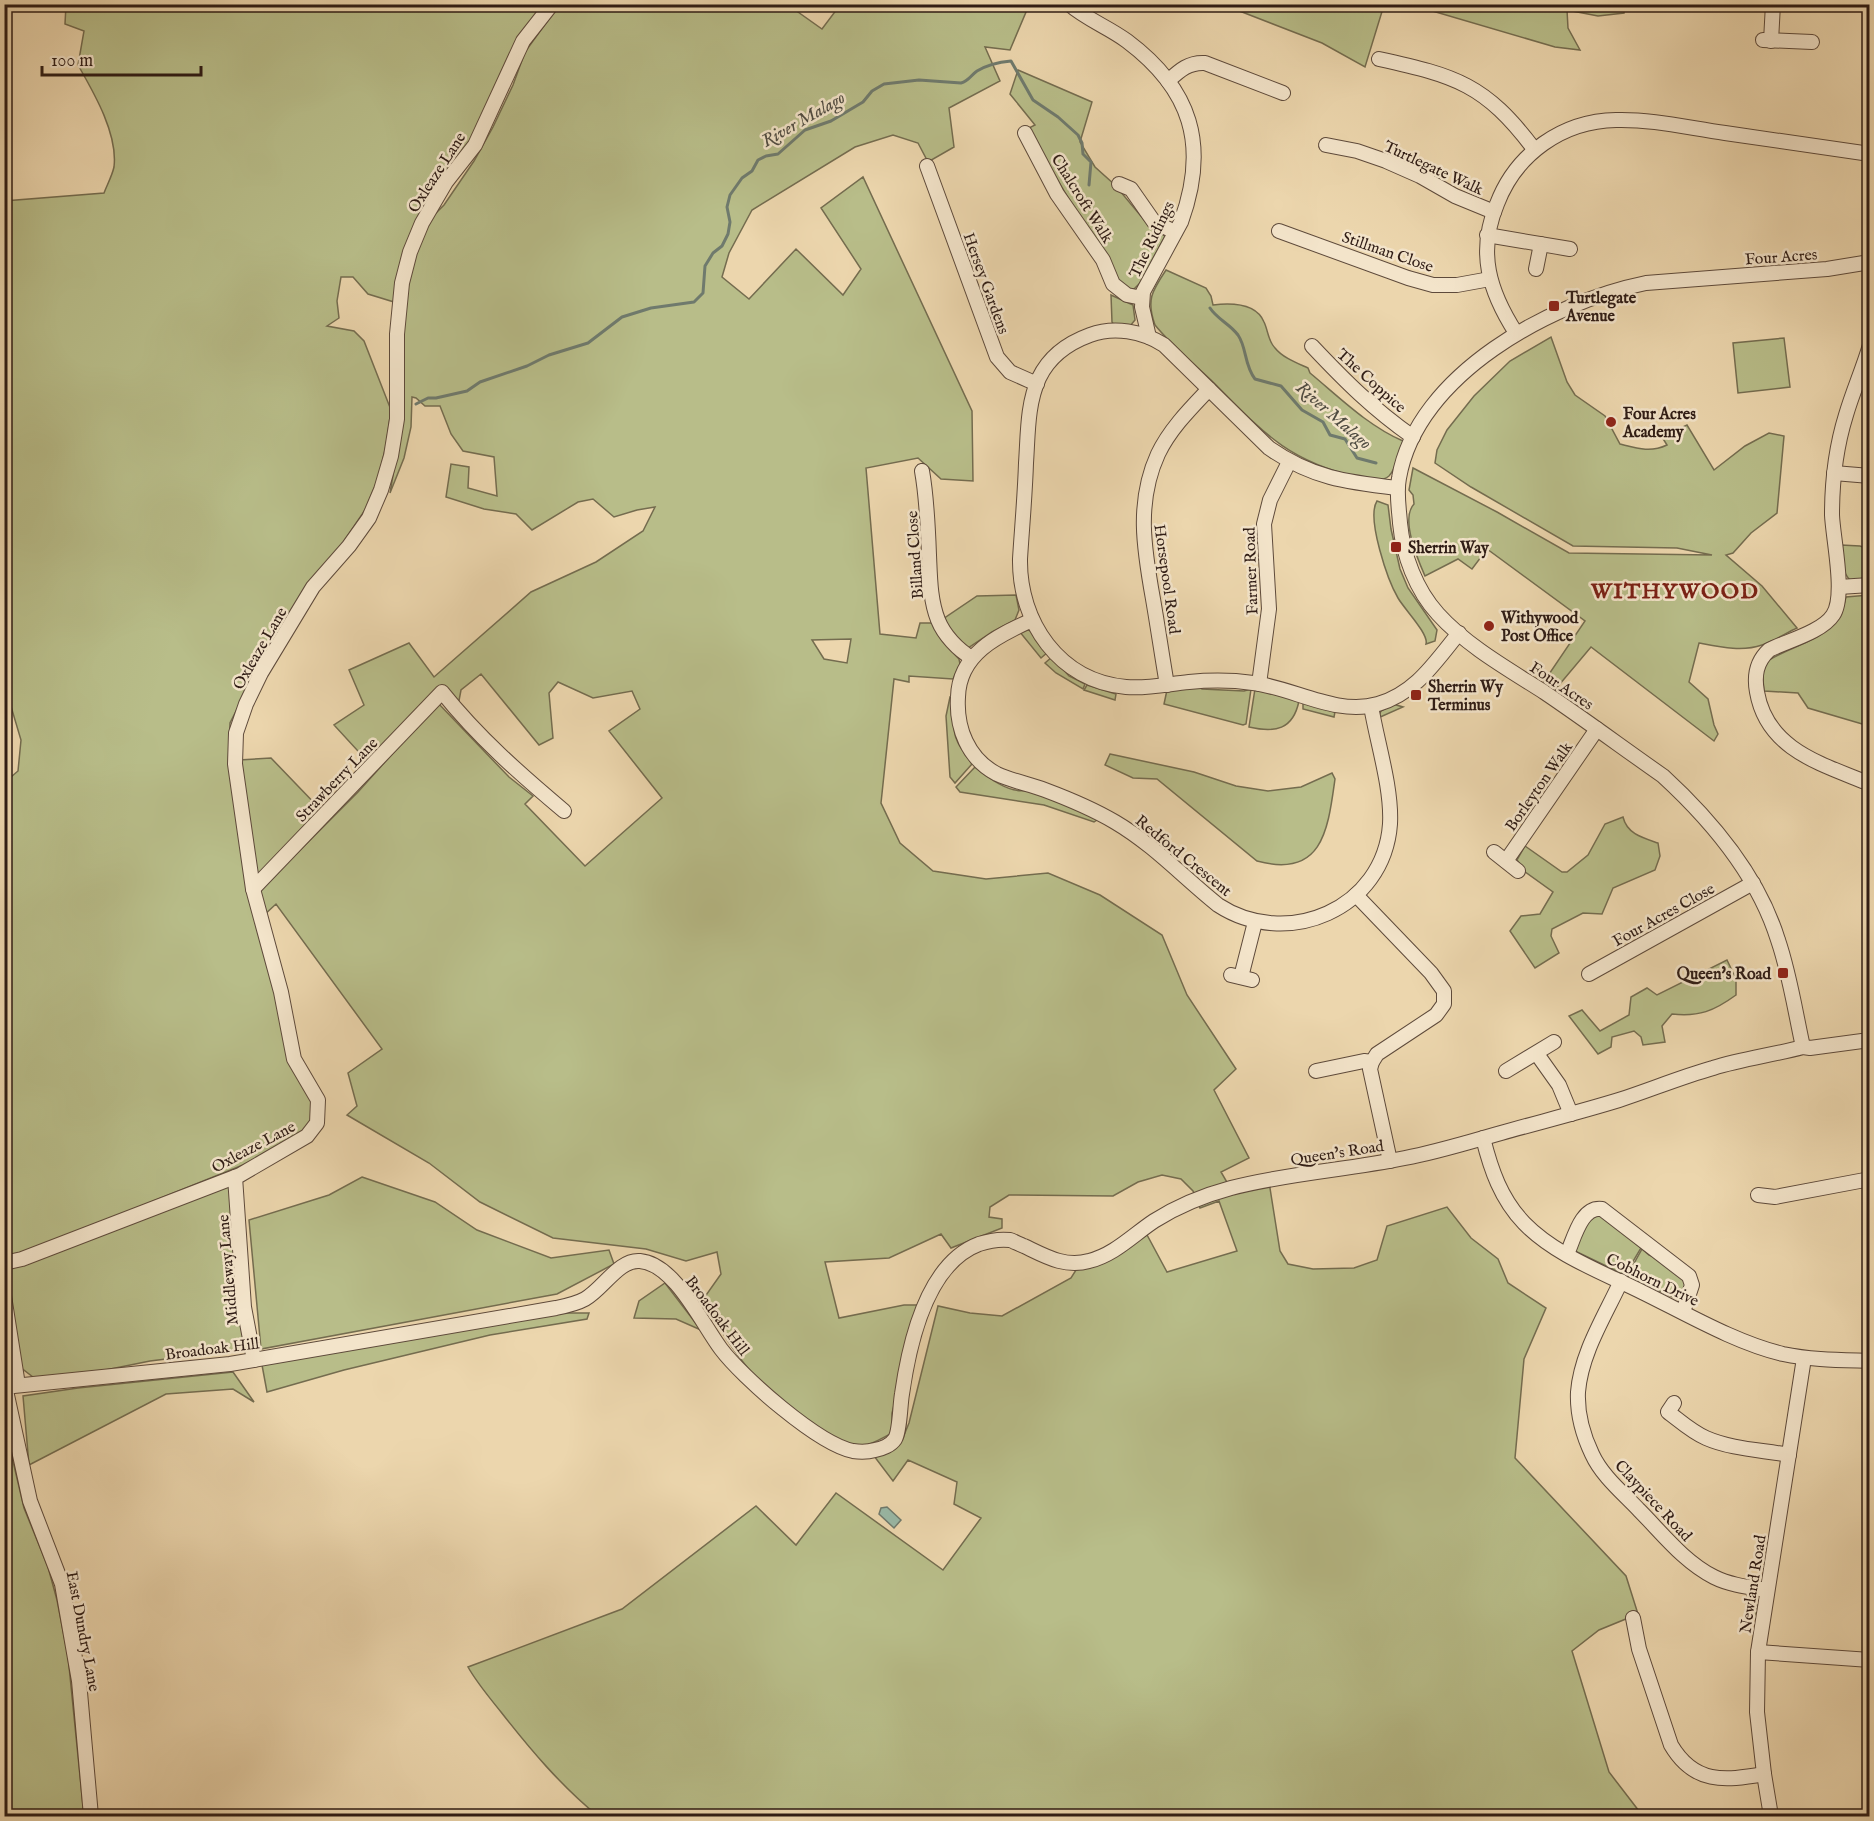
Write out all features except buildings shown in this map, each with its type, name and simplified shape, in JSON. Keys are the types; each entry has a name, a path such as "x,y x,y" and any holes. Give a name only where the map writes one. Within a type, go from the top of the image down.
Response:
{"street":[{"name":"Oxleaze Lane","path":"4,1263 22,1259 235,1177 307,1136 317,1123 318,1100 294,1059 281,992 253,889 235,764 236,733 246,704 261,673 313,587 349,546 369,518 391,456 396,419 397,334 402,284 410,252 422,223 446,182 475,145 523,41 552,4"},
{"name":"The Ridings","path":"1069,4 1080,14 1126,40 1168,81 1178,95 1189,120 1194,150 1194,168 1186,209 1143,292 1143,318 1149,337"},
{"path":"1773,4 1767,41 1812,42"},
{"path":"1379,59 1431,71 1465,84 1496,106 1534,149"},
{"path":"1168,81 1185,67 1205,63 1283,93"},
{"path":"1516,333 1503,313 1490,279 1488,235 1494,212 1509,177 1534,149 1553,137 1579,125 1603,120 1618,120 1869,154"},
{"name":"Chalcroft Walk","path":"1025,133 1057,194 1103,260 1113,284 1126,295 1142,298"},
{"name":"Turtlegate Walk","path":"1326,145 1359,145 1455,196 1494,212"},
{"name":"Hersey Gardens","path":"924,173 997,357 1010,372 1036,384"},
{"path":"1119,184 1134,192 1154,222 1176,232"},
{"name":"Stillman Close","path":"1279,231 1433,285 1457,285 1490,279"},
{"path":"1488,235 1570,249"},
{"path":"1536,269 1541,244"},
{"name":"Four Acres","path":"1803,1047 1778,938 1753,883 1727,843 1688,799 1663,776 1459,633 1438,614 1424,595 1403,545 1397,488 1399,475 1413,437 1424,417 1446,390 1471,366 1516,333 1582,302 1626,287 1646,283 1827,269 1869,263"},
{"path":"1397,488 1352,483 1322,476 1289,462 1269,447 1164,345 1149,337 1117,330 1096,332 1066,346 1043,370 1036,384 1029,421 1020,577 1025,604 1032,620 1050,648 1086,675 1098,680 1125,687 1204,681 1260,684 1340,706 1371,706 1393,699 1415,685 1459,633"},
{"name":"The Coppice","path":"1312,346 1352,388 1382,415 1413,437"},
{"path":"1869,352 1845,416 1834,473 1832,518 1839,587 1838,605 1832,618 1822,626 1769,650 1756,668 1755,681 1765,718 1786,744 1802,755 1869,784"},
{"name":"Horsepool Road","path":"1167,685 1144,546 1144,508 1148,484 1159,452 1178,423 1209,389"},
{"name":"Farmer Road","path":"1260,684 1269,609 1264,524 1270,500 1289,462"},
{"name":"Billand Close","path":"922,471 934,606 942,629 958,648 972,658"},
{"path":"1834,473 1869,476"},
{"path":"910,488 925,487"},
{"path":"1839,587 1869,585"},
{"name":"Redford Crescent","path":"1032,620 992,640 972,658 960,679 957,713 966,742 978,760 999,774 1043,789 1097,812 1116,823 1158,851 1229,913 1255,922 1279,924 1312,920 1334,910 1356,895 1378,866 1385,852 1390,810 1371,706"},
{"name":"Strawberry Lane","path":"253,889 442,692 484,741 564,812"},
{"name":"Borleyton Walk","path":"1506,861 1597,729"},
{"path":"1494,852 1518,871"},
{"name":"Four Acres Close","path":"1589,974 1753,883"},
{"path":"1356,895 1440,983 1445,998 1444,1004 1436,1015 1377,1054 1372,1062 1370,1069 1390,1161"},
{"path":"1241,978 1255,922"},
{"path":"1506,1071 1538,1054 1554,1042"},
{"name":"Queen's Road","path":"1100,1257 1117,1248 1155,1220 1188,1204 1228,1189 1268,1180 1390,1161 1571,1114 1716,1067 1803,1047 1869,1042"},
{"path":"1538,1054 1559,1085 1571,1114"},
{"path":"1316,1071 1364,1061 1372,1062"},
{"name":"Cobhorn Drive","path":"1483,1138 1491,1170 1500,1191 1523,1222 1541,1239 1683,1312 1754,1344 1804,1358 1869,1361"},
{"name":"Middleway Lane","path":"235,1177 244,1307 254,1360"},
{"path":"1758,1195 1776,1197 1869,1179"},
{"path":"1567,1254 1585,1215 1596,1208 1602,1209 1689,1276 1692,1285 1683,1312"},
{"name":"Broadoak Hill","path":"9,1386 254,1360 570,1305 599,1290 622,1266 639,1260 650,1262 659,1268 684,1292 720,1348 752,1383 815,1431 841,1447 856,1452 872,1451 886,1447 896,1437 906,1369 916,1329 929,1294 950,1264 963,1252 980,1244 1011,1240 1059,1262 1073,1264 1100,1257"},
{"name":"Claypiece Road","path":"1621,1281 1586,1355 1580,1376 1578,1394 1580,1414 1593,1455 1606,1475 1695,1566 1737,1586 1767,1590"},
{"name":"East Dundry Lane","path":"4,1296 9,1386 30,1502 62,1584 79,1680 91,1816"},
{"name":"Newland Road","path":"1771,1816 1757,1712 1758,1652 1804,1358"},
{"path":"1667,1412 1706,1438 1726,1444 1789,1455"},
{"path":"1633,1618 1633,1651 1677,1757 1692,1770 1708,1778 1728,1779 1764,1774"},
{"path":"1758,1652 1869,1660"}],"green space":[{"path":"1624,4 1624,13 1598,16 1567,10 1568,28 1580,50 1555,47 1412,5"},
{"path":"66,5 547,5 473,142 443,177 394,302 368,294 353,277 341,277 337,301 339,318 327,326 354,331 364,341 391,410 378,479 365,510 256,672 230,723 229,753 248,889 315,1112 305,1135 243,1165 32,1250 9,1256 4,1237 4,783 18,771 21,740 7,693 4,693 4,201 104,193 114,167 109,128 78,65 84,31 65,24"},
{"path":"559,5 788,5 822,29 840,5 1029,5 1010,50 985,47 1000,81 949,108 954,147 928,162 918,143 893,135 855,147 752,210 729,253 722,277 749,299 796,249 843,295 861,269 821,208 863,177 972,411 973,481 941,479 918,458 866,468 880,634 916,638 920,623 932,623 946,645 959,659 960,664 953,679 909,676 909,682 894,679 881,803 900,843 933,871 986,879 1048,873 1100,895 1162,935 1187,995 1236,1069 1214,1090 1249,1158 1221,1172 1232,1191 1269,1182 1280,1251 1288,1264 1313,1269 1354,1268 1377,1260 1387,1226 1447,1207 1471,1238 1498,1259 1508,1283 1546,1308 1524,1359 1515,1458 1626,1576 1638,1614 1599,1630 1572,1651 1609,1772 1639,1811 1654,1816 598,1816 559,1780 535,1753 468,1667 622,1609 756,1506 796,1545 836,1493 943,1570 981,1518 954,1504 957,1482 908,1460 893,1481 874,1456 902,1440 909,1423 938,1306 970,1313 1002,1316 1071,1278 1076,1270 1101,1264 1146,1233 1167,1272 1237,1251 1219,1201 1200,1208 1193,1191 1181,1179 1162,1175 1138,1182 1113,1196 1009,1195 990,1207 989,1217 1002,1219 1002,1228 951,1248 941,1234 889,1258 825,1262 839,1318 904,1305 920,1305 892,1413 892,1433 876,1442 853,1447 834,1440 784,1404 752,1374 739,1357 704,1298 721,1274 717,1252 686,1261 646,1249 553,1238 480,1202 429,1163 347,1115 357,1106 348,1073 382,1049 276,904 264,915 258,892 358,792 438,703 509,777 533,796 525,804 585,866 662,798 609,731 640,709 632,691 593,698 558,682 549,693 553,738 539,745 481,674 461,690 458,706 443,687 368,762 334,725 364,705 349,670 409,643 434,677 531,592 596,562 643,531 655,507 614,517 593,499 578,502 532,530 516,514 484,509 446,497 451,464 469,467 468,488 497,496 494,457 463,451 451,434 440,406 425,406 412,397 411,427 404,458 390,493 401,428 402,332 412,259 433,216 444,205 474,161 493,127 513,85 525,52","holes":["851,639 847,663 824,659 812,640"]},
{"path":"1224,5 1384,5 1365,67 1322,43"},
{"path":"1018,70 1092,102 1080,142 1095,167 1115,185 1150,227 1165,236 1140,283 1134,289 1122,288 1027,129 1035,125 1010,94"},
{"path":"1166,270 1206,288 1213,305 1234,304 1255,311 1264,322 1271,342 1278,352 1308,368 1310,373 1366,419 1403,441 1392,473 1386,478 1374,480 1333,470 1293,452 1260,428 1155,325 1151,309 1152,296"},
{"path":"1111,295 1133,305 1135,320 1130,326 1114,325 1112,322"},
{"path":"1551,337 1567,382 1575,395 1605,416 1620,444 1655,449 1667,445 1662,437 1687,425 1714,470 1745,446 1769,433 1784,436 1777,513 1751,533 1733,553 1726,555 1762,586 1797,628 1754,647 1731,648 1699,643 1689,682 1708,699 1718,734 1714,741 1591,647 1554,691 1543,683 1585,621 1487,549 1472,569 1458,559 1425,576 1418,560 1409,529 1410,511 1414,504 1413,495 1409,490 1413,468 1569,553 1712,555 1677,548 1573,546 1471,487 1435,463 1437,450 1447,430 1474,396 1510,361"},
{"path":"1784,338 1790,387 1738,393 1733,343"},
{"path":"1377,501 1388,505 1400,569 1408,588 1437,630 1435,641 1426,644 1424,634 1398,598 1389,578 1376,535 1374,509"},
{"path":"1841,545 1868,549 1869,579 1850,580 1842,564"},
{"path":"1016,595 1019,610 1015,620 968,648 953,634 943,619 977,596"},
{"path":"1869,595 1869,726 1808,708 1798,693 1764,691 1764,671 1769,660 1827,630 1842,611 1846,597"},
{"path":"1026,629 1033,632 1048,652 1041,658 1019,631"},
{"path":"1052,657 1069,676 1085,684 1083,689 1056,673 1045,663"},
{"path":"1087,685 1116,694 1115,700 1084,690"},
{"path":"1196,685 1202,689 1244,691 1251,689 1246,724 1164,704 1167,690"},
{"path":"1255,689 1299,701 1296,711 1287,724 1267,730 1249,727"},
{"path":"950,697 953,698 957,740 972,764 955,783 950,777 946,716"},
{"path":"1303,702 1335,712 1334,717 1303,709"},
{"path":"1393,704 1403,707 1378,718 1381,711"},
{"path":"1110,754 1194,772 1236,786 1268,791 1301,787 1332,773 1335,779 1325,832 1318,846 1309,856 1296,863 1279,865 1257,861 1157,779 1133,778 1105,765"},
{"path":"271,758 321,810 256,881 239,760"},
{"path":"975,767 1006,788 1028,790 1100,818 1094,822 1044,805 960,792 956,787"},
{"path":"1623,817 1632,831 1658,843 1660,856 1655,870 1613,888 1602,914 1583,913 1552,929 1551,936 1559,953 1535,968 1510,931 1521,916 1540,914 1553,892 1521,869 1517,860 1525,846 1562,872 1567,872 1588,855 1605,824"},
{"path":"1727,960 1736,979 1736,995 1706,1012 1690,1015 1672,1014 1662,1026 1665,1042 1643,1045 1641,1037 1634,1031 1612,1037 1611,1047 1598,1054 1569,1016 1582,1010 1600,1031 1629,1015 1631,997 1647,988 1657,995"},
{"path":"362,1177 435,1202 477,1230 551,1258 609,1250 614,1264 557,1294 261,1349 249,1220 329,1195"},
{"path":"230,1184 247,1349 150,1361 71,1377 33,1377 20,1367 13,1344 7,1271 12,1266"},
{"path":"1600,1214 1641,1248 1625,1275 1575,1251 1588,1218"},
{"path":"1642,1249 1658,1258 1686,1281 1683,1302 1627,1276"},
{"path":"665,1283 701,1330 676,1319 634,1318 639,1301"},
{"path":"564,1313 589,1313 587,1319 490,1335 344,1370 267,1392 262,1365"},
{"path":"233,1372 254,1402 233,1389 166,1394 29,1465 23,1396"},
{"path":"4,1423 24,1508 48,1567 57,1600 68,1656 84,1816 5,1816"},
{"path":"1747,1595 1757,1605 1756,1618 1745,1616"}],"shaded area":[{"path":"887,1507 901,1520 894,1528 879,1514 881,1508"}],"waterway":[{"name":"River Malago","path":"416,404 428,398 467,391 480,382 527,366 549,355 588,343 622,317 651,308 694,302 703,293 705,266 713,253 722,246 728,234 730,222 727,207 730,195 742,178 752,171 758,160 778,154 805,130 831,121 863,102 872,91 884,84 919,80 961,83 985,67 1011,61 1033,100 1058,117 1078,135 1082,143 1083,154 1091,162 1089,185"},
{"name":"River Malago","path":"1210,308 1238,335 1251,374 1255,379 1281,386 1302,410 1323,422 1330,435 1345,439 1357,458 1376,463"}],"place":[{"name":"Turtlegate Avenue","path":"1554,306"},
{"name":"Four Acres Academy","path":"1611,422"},
{"name":"Sherrin Way","path":"1396,547"},
{"name":"Withywood Post Office","path":"1489,626"},
{"name":"Sherrin Wy Terminus","path":"1416,695"},
{"name":"Queen's Road","path":"1783,973"}],"district":[{"name":"WITHYWOOD","path":"1675,590"}]}
